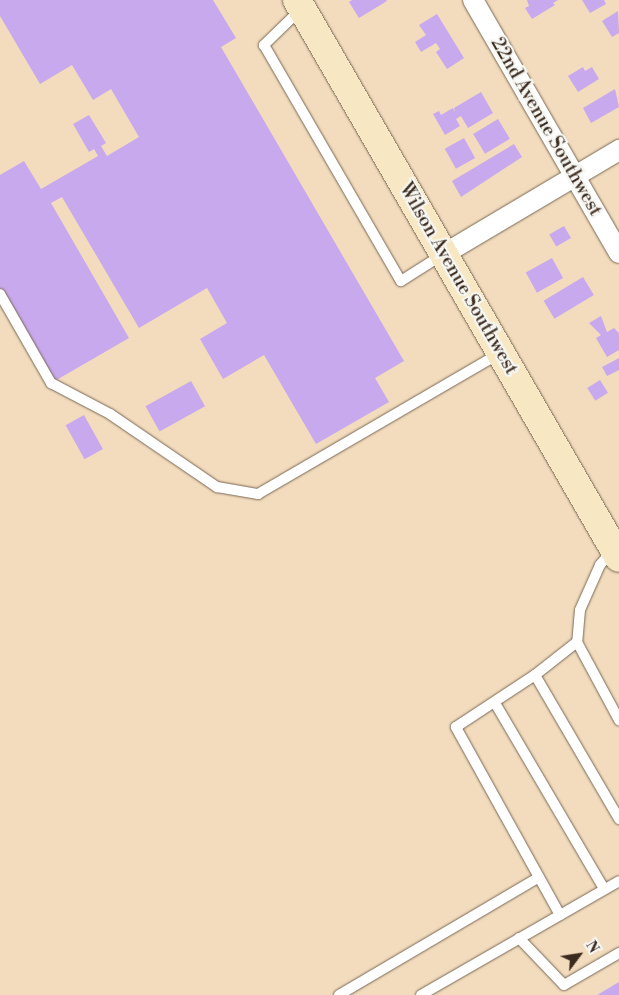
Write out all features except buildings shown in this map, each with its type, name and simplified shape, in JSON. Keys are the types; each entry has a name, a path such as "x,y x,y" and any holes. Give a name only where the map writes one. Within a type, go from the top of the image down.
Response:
{"main road":[{"name":"Wilson Avenue Southwest","path":"299,4 617,553"}],"street":[{"name":"22nd Avenue Southwest","path":"473,0 619,253"},
{"path":"444,254 619,150"}],"lane":[{"path":"299,4 264,45 269,54 402,281 444,254"},
{"path":"0,294 51,383 110,414 217,487 258,494 501,353"},
{"path":"617,553 600,564 580,610 577,642 619,720"},
{"path":"560,915 456,728 535,675 577,642"},
{"path":"535,675 619,818"},
{"path":"495,703 604,889"},
{"path":"340,995 539,877"},
{"path":"421,995 619,881"},
{"path":"519,938 564,985 619,953"}]}
